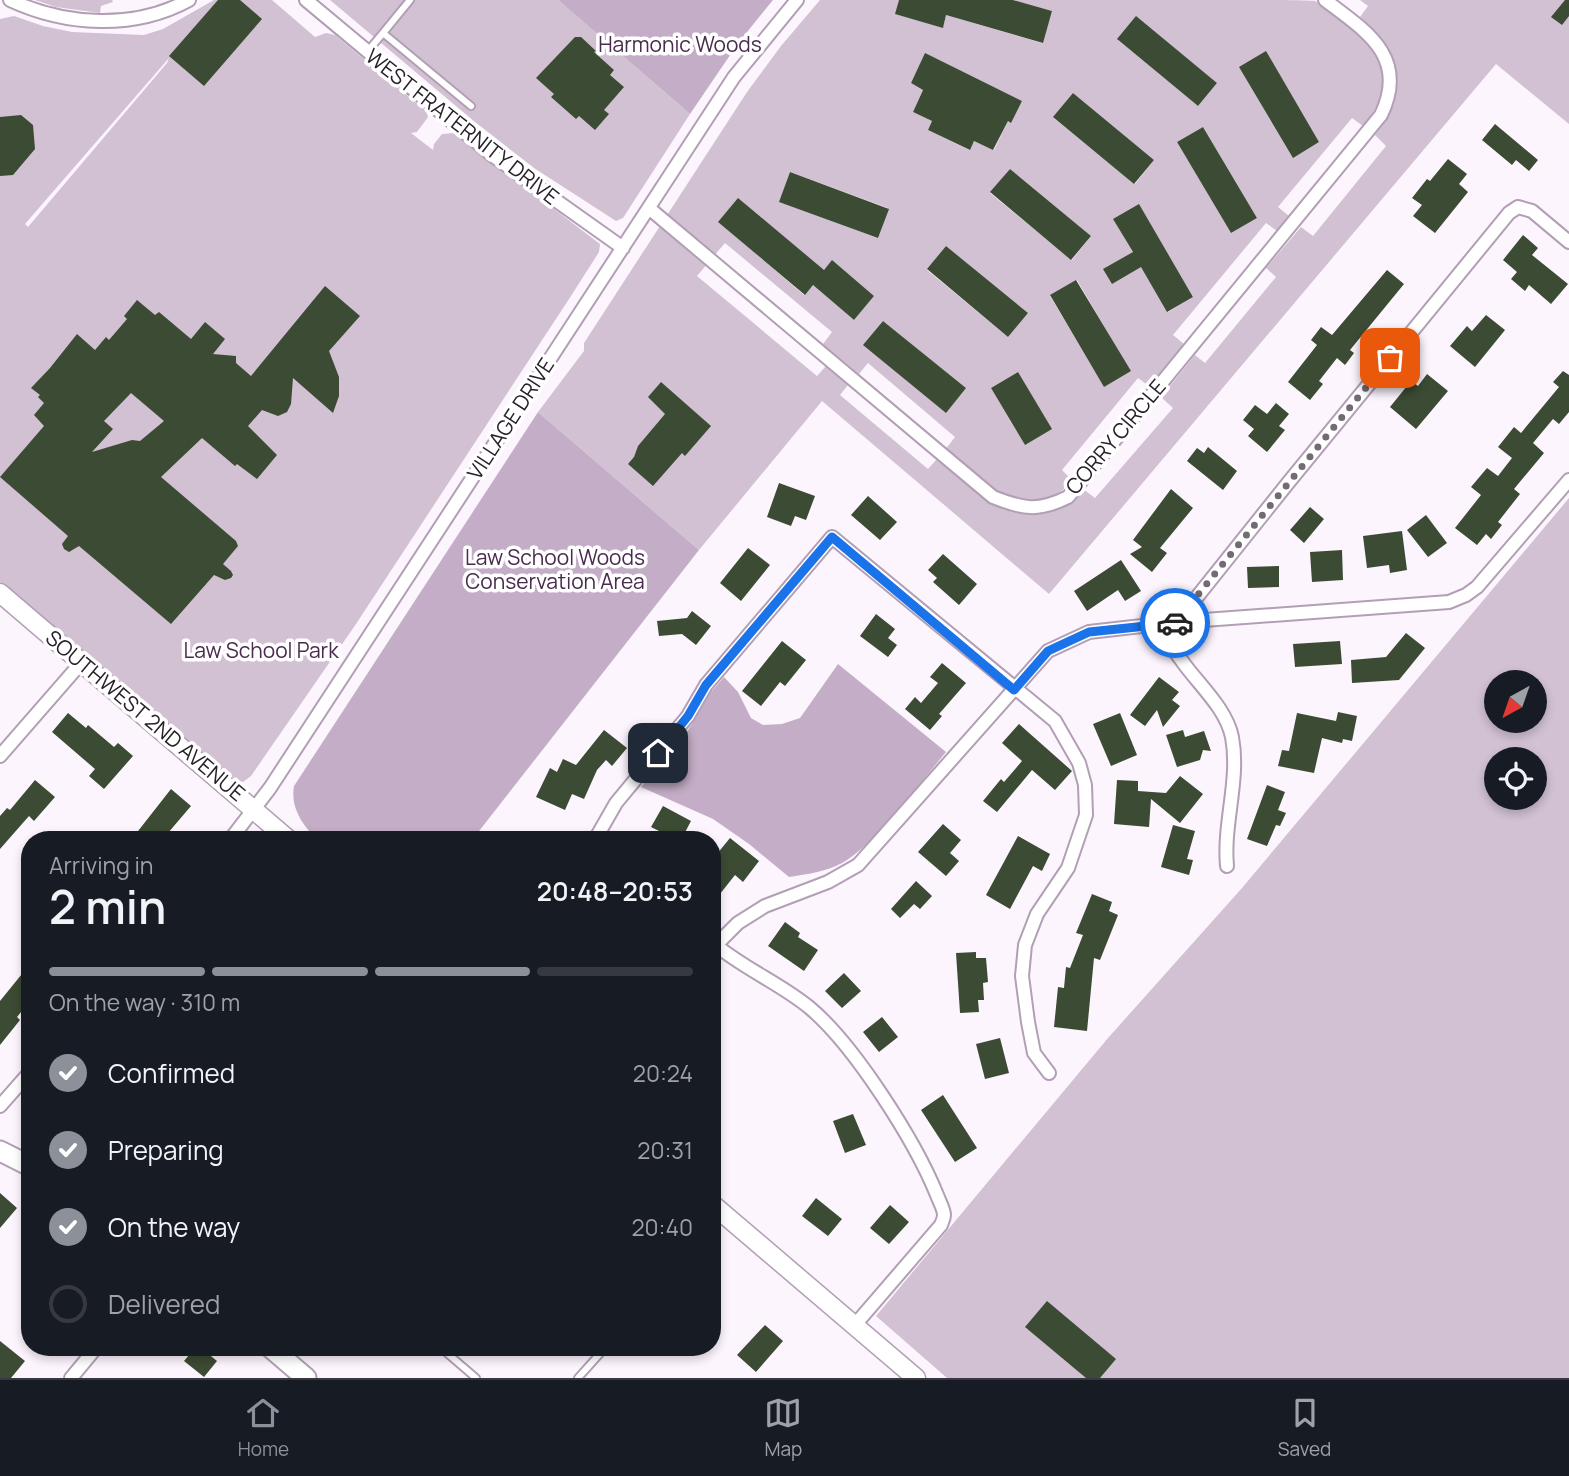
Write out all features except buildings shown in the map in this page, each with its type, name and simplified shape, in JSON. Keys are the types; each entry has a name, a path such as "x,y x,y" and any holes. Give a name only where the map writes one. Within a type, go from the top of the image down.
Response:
{"main road":[{"name":"SOUTHWEST 2ND AVENUE","path":"0,593 279,831"},
{"path":"0,1151 21,1162"},
{"path":"721,1212 916,1378"},
{"path":"280,1356 306,1378"}],"street":[{"path":"10,0 61,18 91,21 146,15 189,0"},
{"name":"WEST FRATERNITY DRIVE","path":"306,0 492,155 623,248"},
{"name":"VILLAGE DRIVE","path":"238,831 255,810 734,77 797,0"},
{"name":"CORRY CIRCLE","path":"650,208 993,498 1024,507 1046,507 1068,497 1381,115 1388,100 1391,74 1381,49 1363,29 1325,0"},
{"path":"1177,622 1509,213 1518,206 1532,211 1569,242"},
{"path":"721,938 738,923 765,906 828,882 858,865 1048,651 1089,632 1177,622 1449,602 1478,587 1569,480"},
{"path":"601,831 616,803 688,716 706,685 832,537 1014,690 1055,721 1079,763 1085,785 1086,815 1068,868 1037,914 1026,945 1023,976 1030,1033 1034,1054 1049,1073"},
{"path":"1159,624 1181,660 1223,717 1232,736 1234,765 1224,844 1227,866"},
{"path":"0,756 81,663"},
{"path":"721,950 796,996 814,1011 841,1041 867,1076 926,1168 944,1215 941,1225 933,1235 854,1326"},
{"path":"0,1107 21,1082"},
{"path":"71,1378 89,1356"}],"lane":[{"path":"367,52 410,0"},
{"path":"383,33 471,106"},
{"path":"451,1356 476,1378"},
{"path":"578,1378 598,1356"}],"green space":[{"path":"35,0 113,2 101,6 100,13 56,7"},
{"name":"Law School Park","path":"214,0 272,0 315,37 326,33 335,35 426,111 428,117 417,132 411,133 433,150 442,134 454,133 600,244 599,252 571,296 356,624 251,776 243,782 235,780 222,770 0,582 0,19 14,16 72,32 144,35 163,29","holes":["169,58 28,227 25,224"]},
{"path":"330,0 558,0 690,114 623,218 616,221 534,168"},
{"name":"Harmonic Woods","path":"558,0 773,0 739,42 690,114"},
{"path":"820,0 899,0 896,14 943,27 946,15 1042,43 1052,11 1013,0 1303,0 1315,1 1327,9 1369,47 1377,59 1382,70 1381,96 1363,126 1352,118 1278,207 1289,216 1277,231 1266,223 1173,335 1184,344 1149,386 1138,378 1062,470 1073,481 1055,494 1038,500 1022,500 1006,495 975,475 945,450 955,437 868,363 859,374 823,344 832,332 725,243 697,276 817,376 826,366 848,385 840,395 928,469 937,459 989,499 1007,509 1026,514 1045,513 1064,506 1083,489 1095,498 1173,408 1161,397 1195,355 1205,363 1276,277 1266,268 1301,227 1313,236 1386,146 1375,135 1393,104 1397,73 1385,44 1360,17 1368,6 1360,0 1569,0 1569,124 1496,64 1049,594 822,401 699,550 538,412 584,351 584,343 747,92","holes":["1136,17 1217,83 1198,106 1118,40","1266,52 1319,142 1293,157","925,54 1022,101 1011,122 1008,121 994,150 974,141 969,150 928,130 932,121 913,112 923,90 911,83","1073,93 1154,160 1135,184 1054,118","1203,127 1257,218 1231,233 1177,142","1010,169 1091,236 1072,260 990,193","790,172 888,208 878,238 780,202","1139,205 1193,297 1168,312 1114,220","719,222 824,270 832,261 874,296 854,320 813,285 804,295","946,246 1028,313 1008,337 927,270","1077,280 1130,371 1104,386 1050,296","883,321 966,388 864,345","1018,372 1025,445 991,388"]},
{"name":"Law School Woods Conservation Area","path":"538,412 699,550 479,831 310,831 296,809 294,786"},
{"path":"1569,498 1569,1378 947,1378 876,1316 1108,1038 1242,888"},
{"path":"838,664 946,752 911,796 855,855 823,871 789,877 713,819 641,787 688,730 711,692 724,677 738,692 751,718 763,725 782,724 800,718"}],"way so far":[{"path":"1175,623 1390,358"}],"route":[{"path":"658,753 688,716 706,685 832,537 1014,690 1048,651 1089,632 1175,623"}]}
